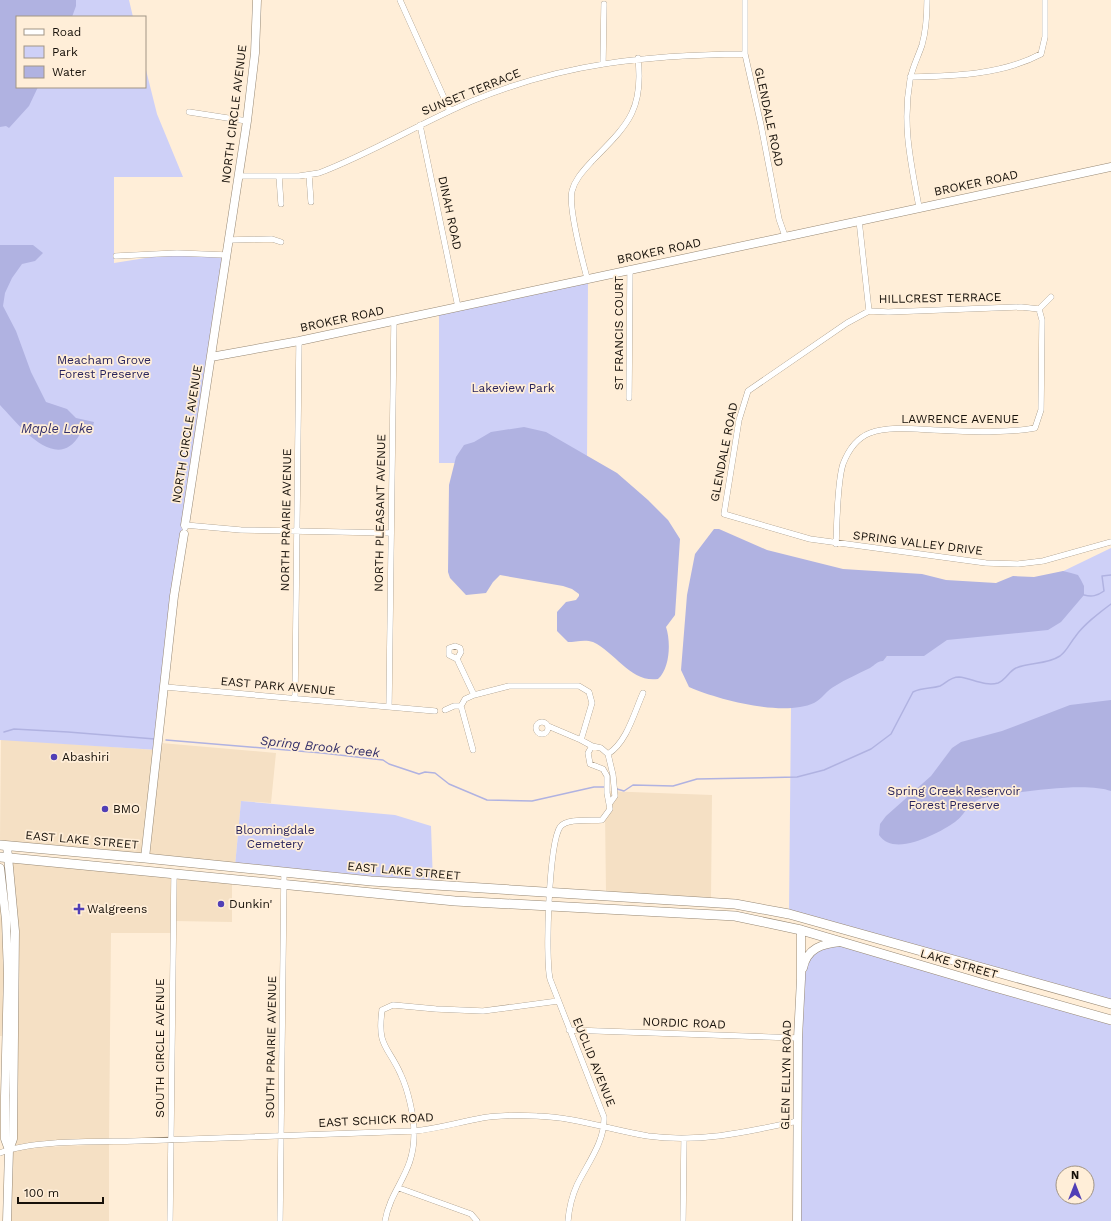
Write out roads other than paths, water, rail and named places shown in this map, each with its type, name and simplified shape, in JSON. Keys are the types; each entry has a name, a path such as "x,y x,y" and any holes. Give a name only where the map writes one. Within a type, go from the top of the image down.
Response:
{"main road":[{"name":"EAST LAKE STREET","path":"3,846 456,888 550,892 735,904 769,909 806,919"},
{"name":"EAST LAKE STREET","path":"4,857 174,875 455,901 735,916 801,930"},
{"path":"801,930 806,919"},
{"name":"LAKE STREET","path":"806,919 1111,1004"},
{"name":"LAKE STREET","path":"801,930 1111,1020"}],"street":[{"name":"NORTH CIRCLE AVENUE","path":"144,872 174,596 212,357 247,121 255,53 257,0"},
{"path":"400,0 450,111"},
{"name":"GLENDALE ROAD","path":"745,0 745,54 780,219 785,236"},
{"path":"920,207 907,142 906,113 910,78 923,40 927,0"},
{"path":"910,78 976,73 1026,61 1041,54 1044,42 1045,0"},
{"path":"603,63 604,4"},
{"name":"SUNSET TERRACE","path":"238,176 309,175 333,167 450,111 521,83 603,63 674,55 745,54"},
{"path":"587,278 571,206 572,191 578,178 621,131 633,114 640,92 641,79 638,58"},
{"path":"189,112 247,121"},
{"name":"DINAH ROAD","path":"420,125 458,306"},
{"name":"BROKER ROAD","path":"212,357 299,341 587,278 1111,167"},
{"path":"309,175 311,202"},
{"path":"279,176 281,204"},
{"path":"859,220 869,310"},
{"path":"229,240 272,239 281,242"},
{"path":"116,256 177,253 226,255"},
{"name":"ST FRANCIS COURT","path":"629,398 630,269"},
{"path":"1039,309 1051,297"},
{"name":"HILLCREST TERRACE","path":"785,365 869,310 888,312 1021,307 1039,309"},
{"name":"LAWRENCE AVENUE","path":"836,544 841,472 846,457 853,446 864,436 876,431 884,430 1024,430 1035,428 1041,410 1042,320 1039,309"},
{"name":"NORTH PLEASANT AVENUE","path":"388,706 394,320"},
{"name":"NORTH PRAIRIE AVENUE","path":"295,698 299,341"},
{"name":"GLENDALE ROAD","path":"724,514 739,420 748,390 785,365"},
{"name":"SPRING VALLEY DRIVE","path":"724,514 780,532 836,544 1004,564 1055,559 1111,542"},
{"path":"185,525 297,532 391,533"},
{"path":"457,659 474,695"},
{"path":"473,750 461,706 465,699 474,695 509,686 579,686 589,692 592,703 581,740"},
{"name":"EAST PARK AVENUE","path":"165,687 435,711"},
{"path":"608,754 617,749 623,739 643,694"},
{"path":"445,710 454,706 461,706"},
{"path":"548,726 592,746 601,748 608,754 615,796 610,803"},
{"path":"592,746 588,753 590,764 603,769 607,776 607,791 610,803"},
{"name":"EUCLID AVENUE","path":"568,1221 576,1186 598,1143 604,1126 604,1117 558,1001 548,969 550,892 556,838 561,826 570,822 602,820 610,809 610,803"},
{"path":"3,846 15,931 6,1096"},
{"path":"0,868 6,920 8,974 6,1096 13,1139 9,1150 7,1221"},
{"name":"SOUTH PRAIRIE AVENUE","path":"280,1221 284,873"},
{"name":"SOUTH CIRCLE AVENUE","path":"170,1221 174,875"},
{"name":"GLEN ELLYN ROAD","path":"797,1221 798,1038 801,979 801,930"},
{"path":"801,979 808,954 822,944 840,942"},
{"path":"385,1221 387,1211 407,1172 413,1155 414,1131 404,1082 383,1043 381,1032 381,1008 393,1005 483,1011 558,1001"},
{"name":"NORDIC ROAD","path":"569,1030 798,1038"},
{"name":"EAST SCHICK ROAD","path":"0,1154 9,1150 46,1145 171,1139 414,1131 478,1119 513,1115 559,1118 645,1135 684,1139 748,1132 798,1121"},
{"path":"683,1221 684,1139"},
{"path":"399,1188 471,1214 477,1221"}],"water":[{"path":"0,0 76,0 76,6 72,16 16,16 16,88 38,88 29,106 9,128 6,126 0,127"},
{"name":"Maple Lake","path":"0,245 33,245 43,253 35,261 22,264 12,278 5,293 3,306 16,331 31,372 46,402 67,409 76,418 94,422 92,430 80,434 71,445 60,450 50,448 38,442 17,424 0,405"},
{"path":"524,427 546,432 617,473 668,520 680,539 675,615 666,627 669,640 667,662 658,679 648,679 632,672 593,642 568,642 557,631 557,612 566,602 576,600 579,596 579,594 572,589 563,586 500,575 493,582 486,593 466,595 450,578 448,572 449,485 456,457 464,445 474,442 491,432"},
{"path":"714,529 719,529 767,550 843,569 922,574 946,580 996,583 1013,576 1034,577 1063,571 1078,575 1084,586 1084,595 1061,622 1048,630 947,640 924,656 887,656 883,661 878,662 870,668 832,688 814,703 801,707 786,708 769,708 751,705 717,697 689,687 681,670 687,595 695,554"},
{"path":"1111,700 1111,791 1099,788 1084,787 1029,791 982,798 973,803 955,822 928,837 917,841 905,844 895,844 886,841 879,835 880,824 886,816 931,776 952,748 961,742 1002,731 1070,705"}],"waterway":[{"path":"1084,595 1094,596 1104,591 1102,576 1111,575"},
{"name":"Spring Brook Creek","path":"617,789 624,791 633,785 673,786 697,779 797,777 824,770 871,749 891,734 913,692 920,689 940,686 956,677 988,684 998,683 1016,668 1055,659 1065,652 1087,623 1111,604"},
{"name":"Spring Brook Creek","path":"4,732 14,729 155,739"},
{"name":"Spring Brook Creek","path":"166,740 322,753 383,760 389,764 419,774 425,772 435,773 449,784 487,800 532,801 594,787 605,787"}],"place":[{"name":"Abashiri","path":"54,757"},
{"name":"BMO","path":"105,809"},
{"name":"Dunkin'","path":"221,904"},
{"name":"Walgreens","path":"79,909"}],"park label":[{"name":"Meacham Grove Forest Preserve","path":"104,367"},
{"name":"Lakeview Park","path":"513,388"},
{"name":"Spring Creek Reservoir Forest Preserve","path":"954,798"},
{"name":"Bloomingdale Cemetery","path":"275,837"}]}
